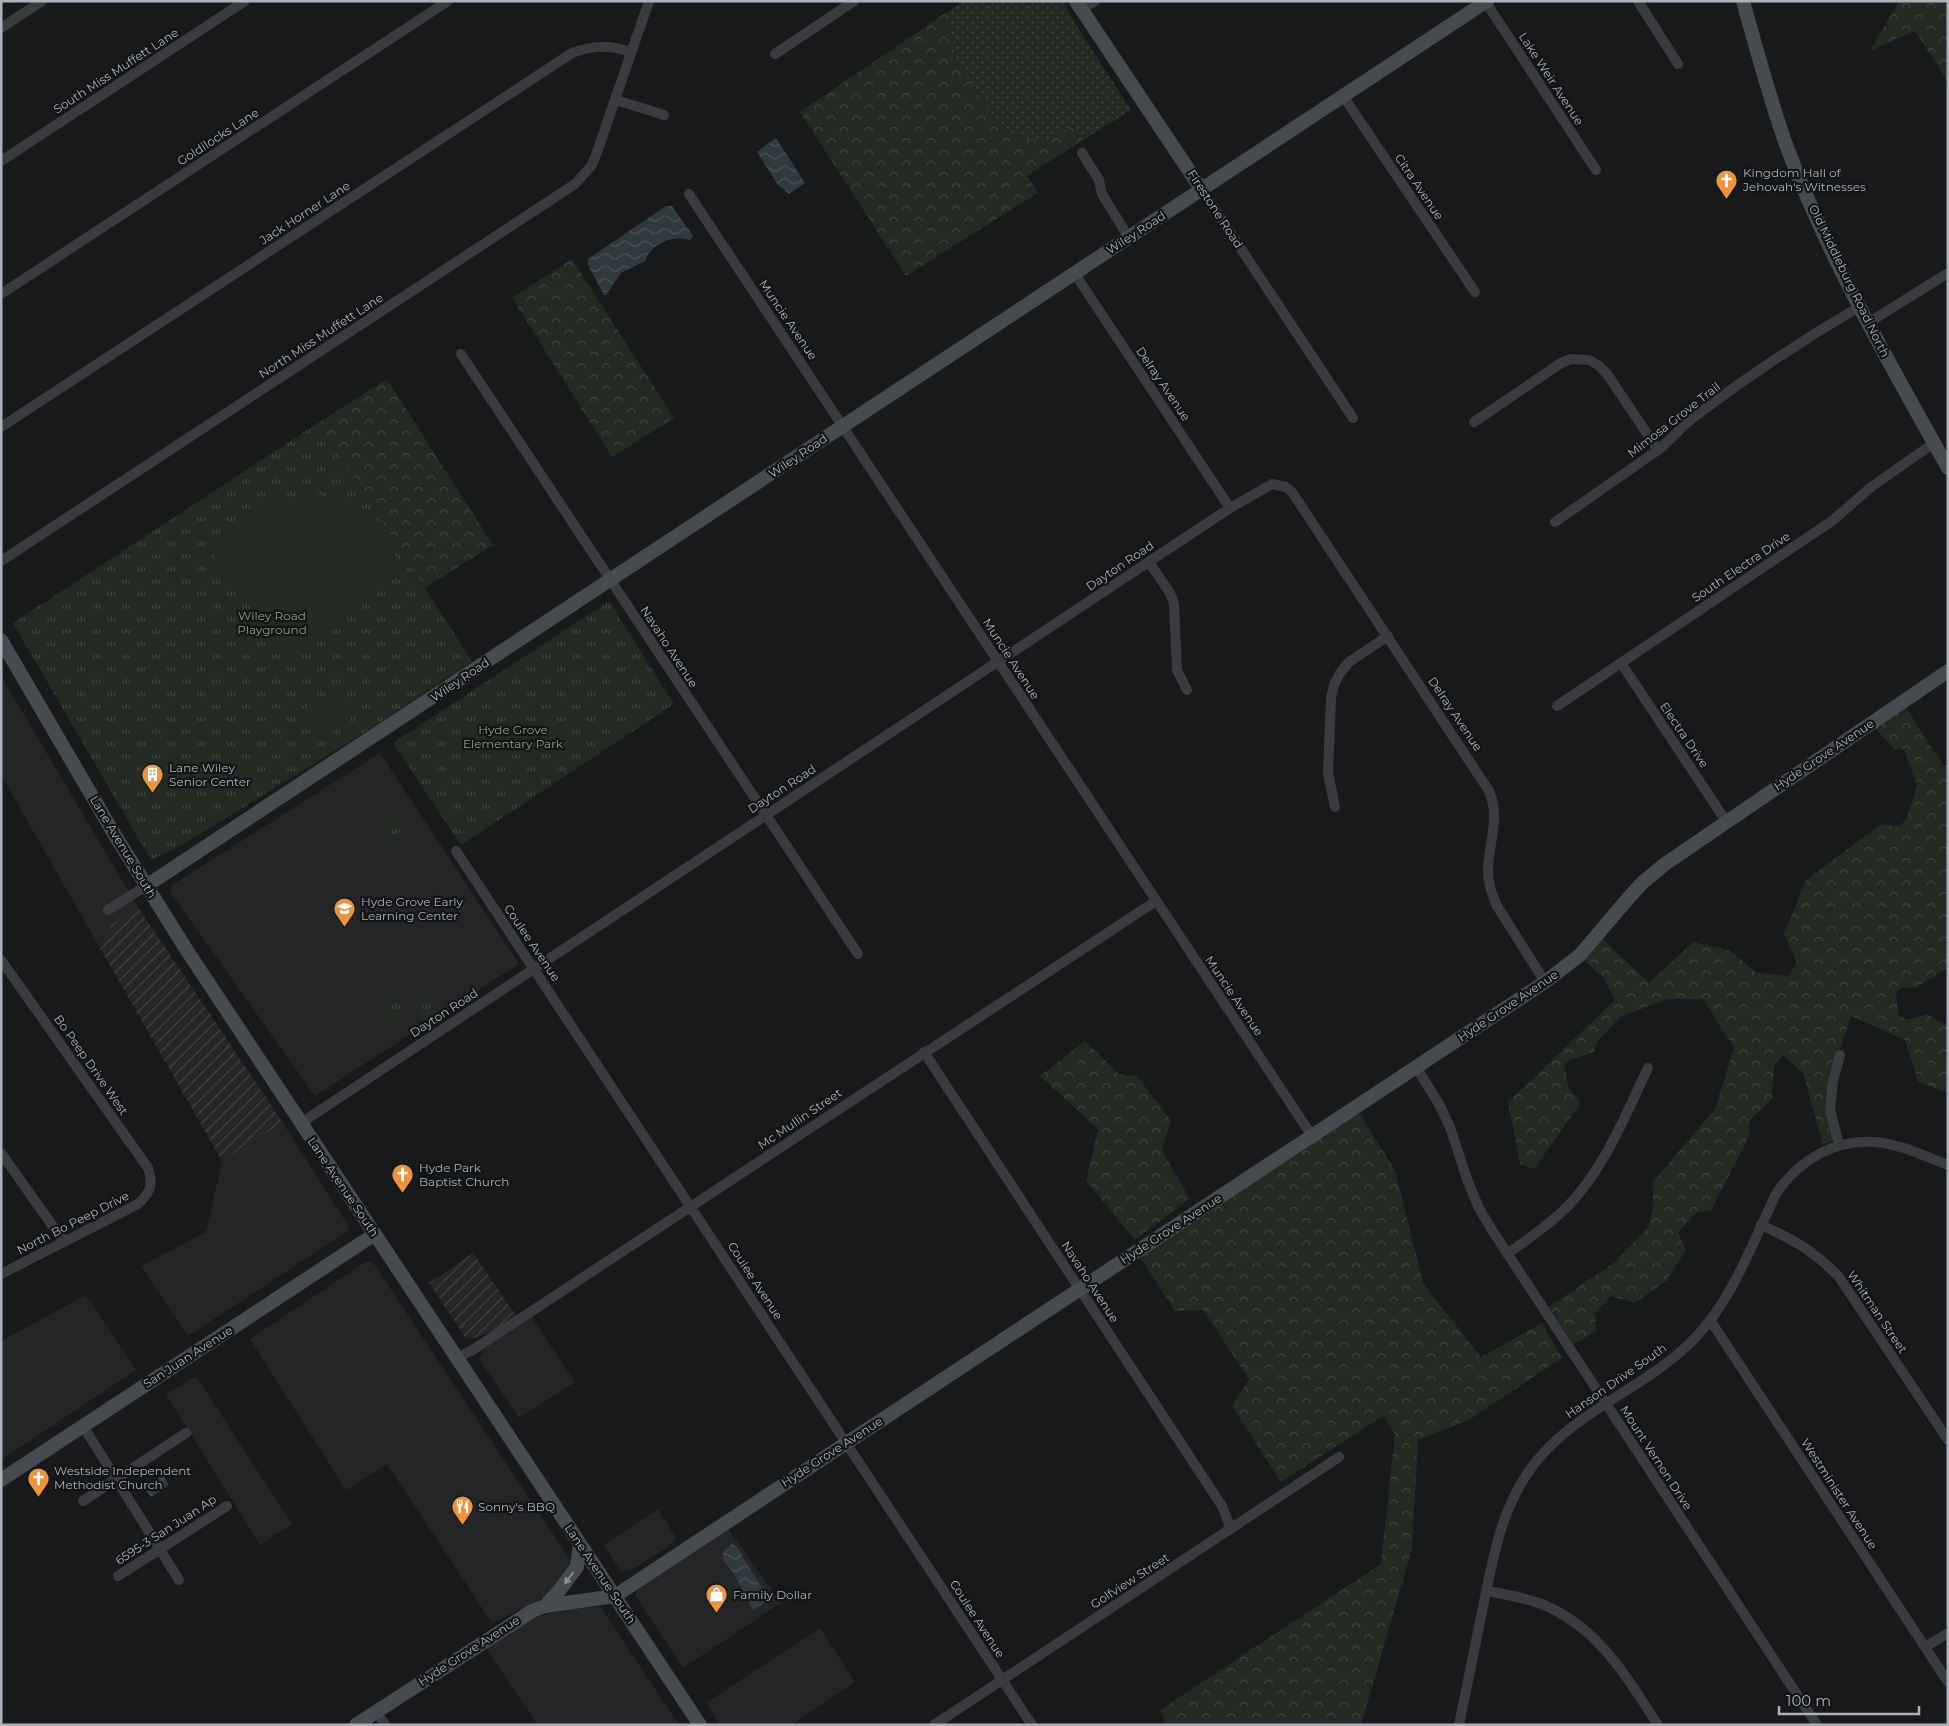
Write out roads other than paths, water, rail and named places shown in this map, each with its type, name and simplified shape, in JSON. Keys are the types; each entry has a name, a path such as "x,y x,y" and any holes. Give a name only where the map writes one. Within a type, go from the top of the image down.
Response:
{"street":[{"path":"1,28 42,1"},
{"name":"South Miss Muffett Lane","path":"1,161 244,1"},
{"name":"Goldilocks Lane","path":"1,294 448,1"},
{"name":"North Miss Muffett Lane","path":"1,561 575,184 592,165 649,1"},
{"path":"775,54 854,1"},
{"path":"1079,5 1095,1"},
{"path":"1638,1 1678,64"},
{"name":"Old Middleburg Road North","path":"1743,1 1790,155 1821,229 1868,323 1948,468"},
{"name":"Wiley Road","path":"108,910 1486,2"},
{"name":"Lake Weir Avenue","path":"1486,2 1596,170"},
{"name":"Firestone Road","path":"1079,5 1353,418"},
{"name":"Jack Horner Lane","path":"1,427 572,53 598,46 614,47 631,52"},
{"name":"Citra Avenue","path":"1343,96 1475,292"},
{"path":"616,100 664,115"},
{"path":"1082,153 1099,180 1102,194 1129,238"},
{"name":"Muncie Avenue","path":"689,194 1312,1136"},
{"name":"Delray Avenue","path":"1075,274 1230,508"},
{"path":"1868,323 1948,274"},
{"name":"Mimosa Grove Trail","path":"1555,522 1658,450 1673,438 1692,418 1800,342 1860,307"},
{"name":"Navaho Avenue","path":"461,354 858,954"},
{"path":"1474,422 1562,363 1580,358 1598,365 1607,374 1658,450"},
{"name":"South Electra Drive","path":"1557,706 1832,521 1871,487 1934,443"},
{"name":"Delray Avenue","path":"1279,484 1292,492 1489,791 1495,811 1488,873 1493,897 1546,982"},
{"name":"Dayton Road","path":"301,1123 1230,508 1264,487 1279,484"},
{"path":"1149,562 1170,593 1174,604 1178,670 1188,690"},
{"path":"1336,807 1328,773 1331,698 1334,685 1349,662 1388,636"},
{"name":"Lane Avenue South","path":"2,641 146,886 236,1026 700,1725"},
{"name":"Electra Drive","path":"1621,663 1726,821"},
{"name":"Hyde Grove Avenue","path":"356,1725 532,1611 545,1606 614,1596 1546,982 1580,955 1642,883 1673,858 1948,671"},
{"name":"Coulee Avenue","path":"456,851 692,1206 1032,1725"},
{"name":"Mc Mullin Street","path":"457,1357 471,1351 1156,901"},
{"name":"Bo Peep Drive West","path":"1,960 148,1168 152,1178 151,1187"},
{"name":"Navaho Avenue","path":"924,1052 1222,1506 1231,1529"},
{"path":"1840,1056 1833,1081 1830,1109 1840,1145"},
{"name":"Mount Vernon Drive","path":"1416,1067 1439,1104 1450,1127 1468,1182 1479,1208 1506,1254 1817,1725"},
{"path":"1506,1254 1549,1223 1568,1206 1587,1183 1615,1138 1648,1068"},
{"name":"Hanson Drive South","path":"1459,1725 1500,1531 1510,1504 1525,1477 1558,1438 1576,1423 1662,1367 1696,1337 1710,1320 1736,1279 1777,1192 1785,1181 1809,1159 1840,1145 1874,1142 1909,1150 1948,1165"},
{"path":"1,1154 64,1242"},
{"name":"North Bo Peep Drive","path":"1,1274 138,1204 146,1197 151,1187"},
{"name":"Whitman Street","path":"1761,1225 1806,1247 1839,1277 1948,1440"},
{"name":"San Juan Avenue","path":"1,1480 375,1234"},
{"name":"Westminister Avenue","path":"1710,1320 1948,1682"},
{"path":"83,1426 179,1580"},
{"path":"83,1501 186,1433"},
{"name":"Golfview Street","path":"934,1725 1339,1457"},
{"name":"6595-3 San Juan Ap","path":"118,1576 227,1506"},
{"path":"545,1606 577,1567 580,1544"},
{"path":"1487,1591 1522,1598 1540,1604 1562,1615 1583,1629 1612,1656 1658,1725"},
{"path":"1925,1647 1948,1633"},
{"path":"376,1711 385,1725"}],"water":[{"path":"776,138 805,183 789,194 778,185 757,152"},
{"path":"666,206 672,206 693,236 690,240 669,240 657,245 652,249 645,261 621,273 606,295 604,295 588,265 588,259"},
{"path":"163,1475 169,1485 151,1497 144,1487"},
{"path":"732,1544 737,1547 768,1599 753,1609 744,1596 731,1569 724,1562 723,1552"}],"place":[{"name":"Kingdom Hall of Jehovah's Witnesses","path":"1727,199"},
{"name":"Lane Wiley Senior Center","path":"153,794"},
{"name":"Hyde Grove Early Learning Center","path":"345,928"},
{"name":"Hyde Park Baptist Church","path":"403,1194"},
{"name":"Westside Independent Methodist Church","path":"38,1497"},
{"name":"Sonny's BBQ","path":"462,1526"},
{"name":"Family Dollar","path":"717,1614"}],"park label":[{"name":"Wiley Road Playground","path":"272,623"},
{"name":"Hyde Grove Elementary Park","path":"513,737"}]}
